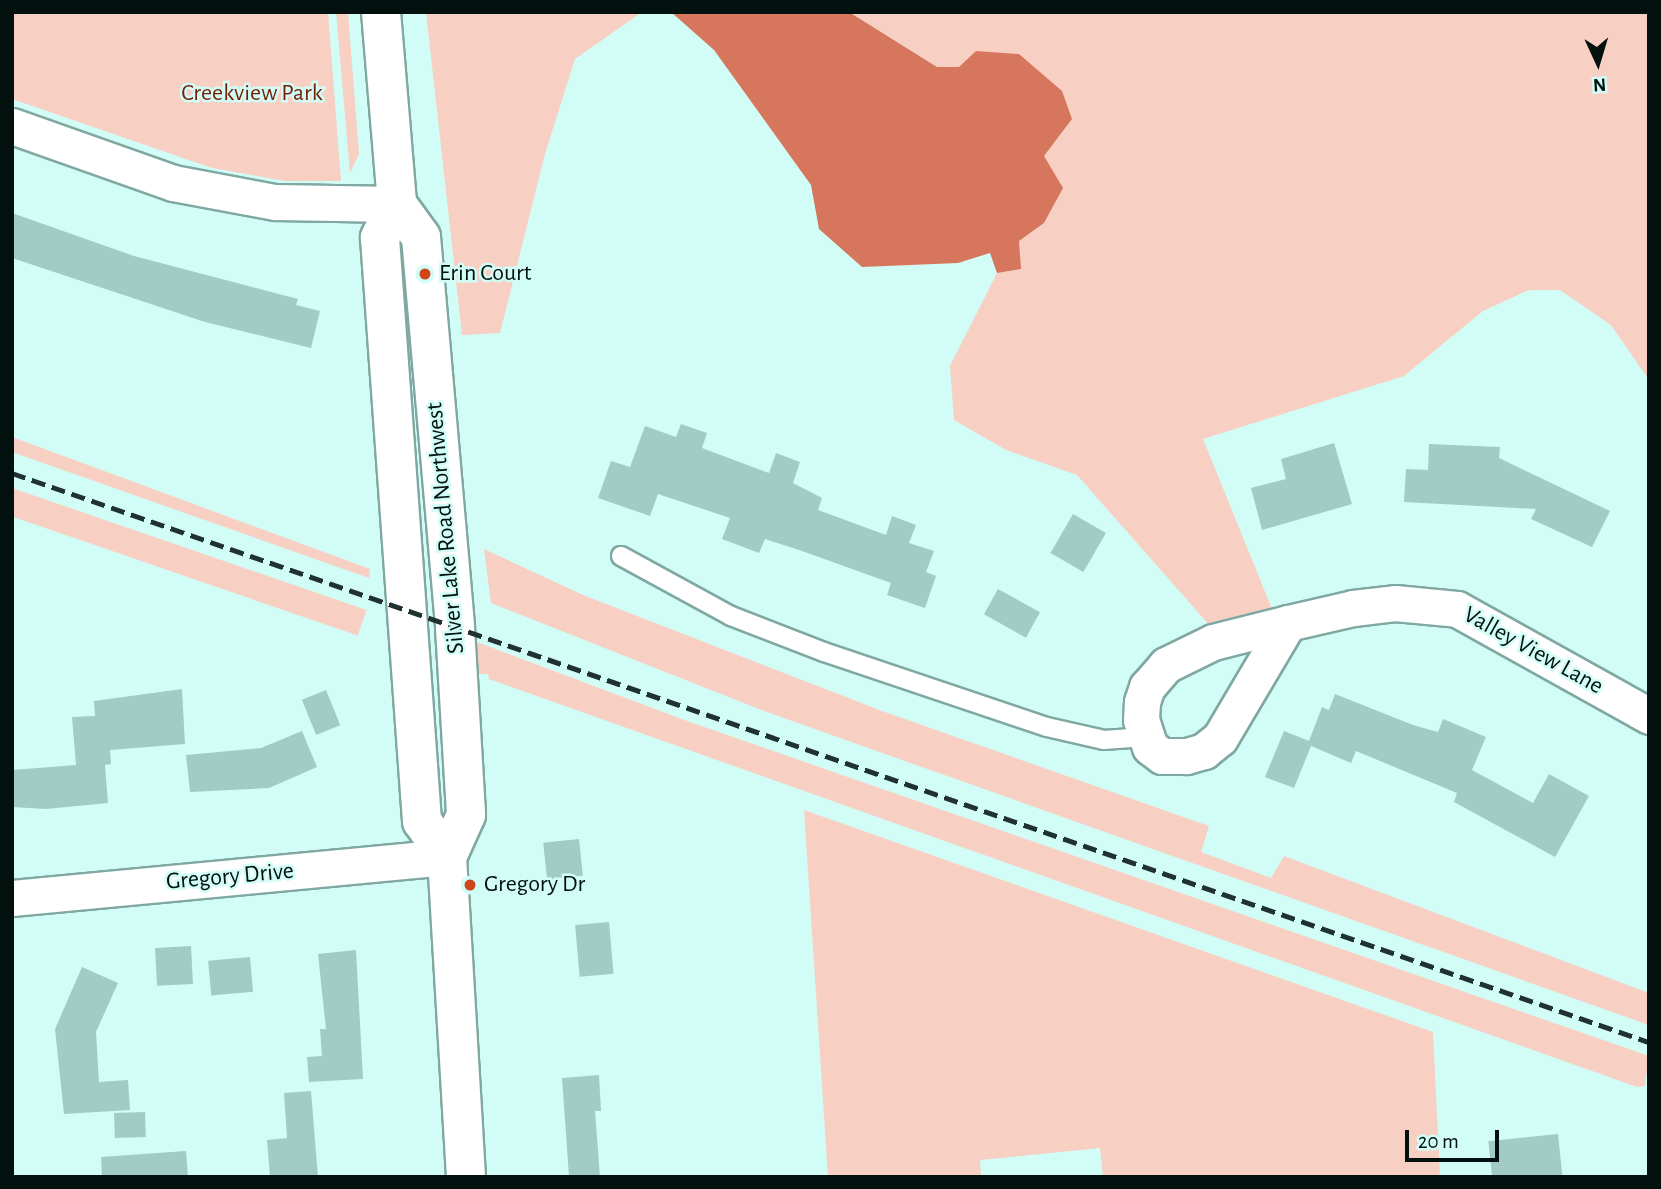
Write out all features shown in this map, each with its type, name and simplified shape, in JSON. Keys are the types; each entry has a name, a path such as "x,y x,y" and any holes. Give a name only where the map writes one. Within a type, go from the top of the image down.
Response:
{"main road":[{"path":"382,12 397,204"},
{"name":"Silver Lake Road Northwest","path":"397,204 380,237 422,821 447,857"},
{"path":"447,857 466,1177"}],"street":[{"path":"12,126 173,183 275,202 397,204"},
{"name":"Valley View Lane","path":"1144,737 1141,720 1147,687 1166,665 1213,642 1288,623 1395,603 1457,609 1649,716"},
{"path":"1144,737 1162,756 1204,751 1220,738 1288,623"},
{"name":"Gregory Drive","path":"12,898 447,857"}],"lane":[{"path":"621,556 732,616 824,652 1047,727 1104,740 1144,737"}],"green space":[{"name":"Creekview Park","path":"12,12 328,12 341,181 285,181 212,168 12,99"},
{"path":"336,12 348,12 359,154 350,173"},
{"path":"426,12 642,12 575,59 545,154 500,333 462,335"},
{"path":"849,12 1649,12 1649,380 1611,325 1560,290 1529,290 1483,311 1404,376 1203,439 1272,609 1211,627 1077,475 1006,450 954,420 950,366 997,273 1020,269 1019,241 1044,223 1043,157 1072,119 959,67 937,67"},
{"path":"12,437 370,569 369,578 12,452"},
{"path":"12,488 367,610 358,636 12,517"},
{"path":"484,549 583,595 882,711 1209,826 1201,852 1271,878 1284,856 1649,993 1649,1025 764,711 491,603"},
{"path":"477,642 690,722 1649,1056 1645,1086 1637,1087 489,679 488,674 478,674"},
{"path":"804,810 1433,1032 1440,1177 1103,1177 1100,1148 980,1160 981,1177 828,1177"}],"shaded area":[{"path":"671,12 849,12 937,67 959,67 976,51 1019,54 1062,91 1072,119 1044,156 1063,188 1044,223 1019,241 1021,269 997,273 990,253 958,263 862,267 819,229 811,185 714,50"}],"building":[{"path":"12,213 134,256 298,299 296,305 320,311 311,348 205,322 12,258"},
{"path":"681,424 707,433 702,448 769,473 776,453 800,462 793,483 822,498 818,510 886,535 892,516 916,525 909,543 934,551 926,572 936,576 925,608 887,595 891,583 802,551 765,539 759,553 722,539 730,518 658,494 650,516 598,498 611,461 630,467 645,426 676,437"},
{"path":"1334,443 1352,504 1262,530 1251,488 1286,479 1281,459"},
{"path":"1429,444 1500,447 1499,458 1610,511 1592,547 1531,519 1536,509 1404,502 1406,469 1428,470"},
{"path":"1073,514 1106,533 1083,572 1050,553"},
{"path":"998,589 1040,612 1026,638 984,614"},
{"path":"182,689 185,744 110,750 111,764 105,765 108,803 46,809 12,807 12,770 76,765 72,717 95,716 94,701"},
{"path":"326,690 340,725 316,735 302,700"},
{"path":"1335,694 1413,725 1438,732 1443,719 1486,737 1472,770 1533,803 1549,774 1589,796 1555,857 1454,802 1457,793 1356,751 1351,763 1311,746 1294,788 1265,777 1284,731 1309,741 1322,707 1329,710"},
{"path":"302,731 317,767 269,788 190,792 186,755 261,748"},
{"path":"579,839 583,876 547,880 543,843"},
{"path":"609,922 614,974 580,977 575,925"},
{"path":"191,946 193,984 157,986 155,948"},
{"path":"356,950 363,1079 309,1082 307,1057 322,1056 320,1029 326,1029 318,954"},
{"path":"250,957 253,992 211,996 208,961"},
{"path":"82,967 118,983 96,1032 99,1082 128,1080 130,1110 64,1114 55,1029"},
{"path":"599,1075 601,1111 595,1111 600,1177 569,1177 562,1078"},
{"path":"311,1091 318,1177 270,1177 267,1140 287,1138 284,1093"},
{"path":"145,1112 146,1137 115,1138 114,1113"},
{"path":"1558,1134 1562,1175 1492,1177 1488,1141"},
{"path":"186,1151 188,1177 102,1177 101,1157"}],"railway":[{"path":"12,473 1649,1042"}],"place":[{"name":"Erin Court","path":"425,274"},
{"name":"Gregory Dr","path":"470,885"}]}
